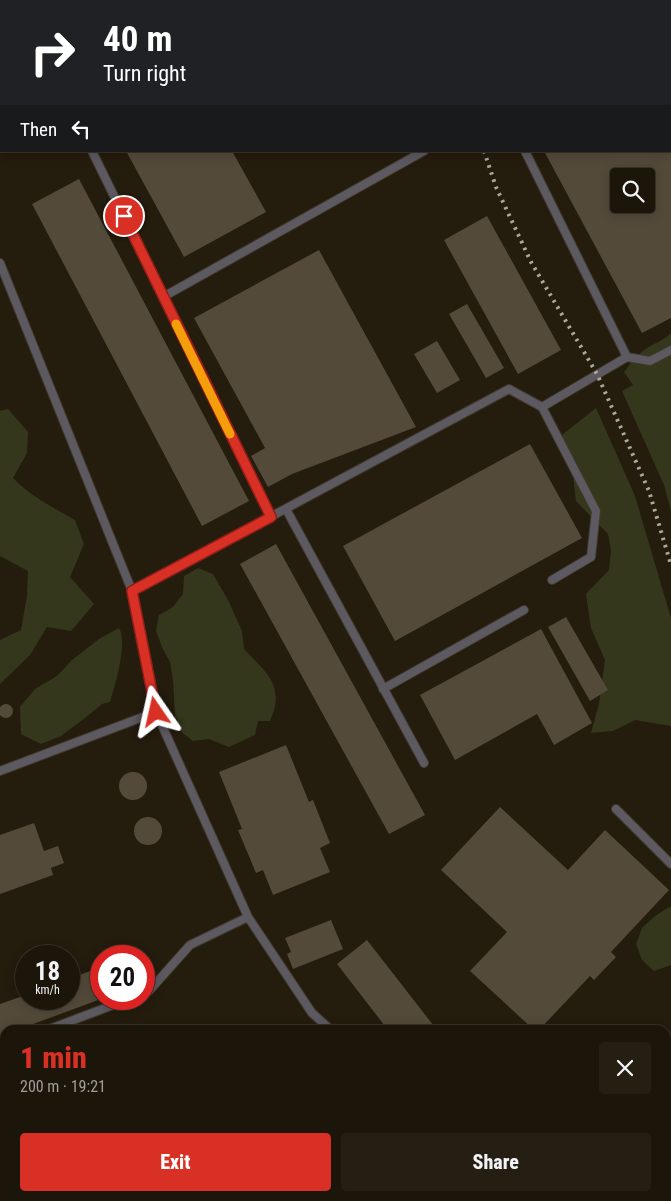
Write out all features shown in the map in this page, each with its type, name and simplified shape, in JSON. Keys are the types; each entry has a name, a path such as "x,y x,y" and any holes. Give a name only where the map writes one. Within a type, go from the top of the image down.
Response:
{"lane":[{"path":"92,152 271,517"},
{"path":"163,297 422,152"},
{"path":"525,152 627,356"},
{"path":"0,263 132,591 156,712 248,917 312,1013 325,1025"},
{"path":"542,406 627,356 650,361 671,350"},
{"path":"132,591 509,389 542,406 596,511 591,557 552,580"},
{"path":"286,509 424,763"},
{"path":"383,689 524,610"},
{"path":"0,771 156,712"},
{"path":"616,809 671,864"},
{"path":"155,984 190,946 248,917"},
{"path":"60,1025 100,1010"}],"green space":[{"path":"671,333 671,511 664,485 622,391 633,385 624,372 634,359 643,350"},
{"path":"596,408 635,496 671,618 671,726 635,720 613,731 591,733 599,704 605,660 591,628 586,594 609,570 611,550 608,534 576,501 572,467 562,435"},
{"path":"8,409 28,432 27,453 13,478 35,496 75,520 84,544 70,577 94,604 71,631 47,627 30,655 0,684 0,640 21,630 27,596 28,571 0,556 0,411"},
{"path":"198,568 213,574 228,600 242,631 244,649 267,674 276,696 270,721 258,721 255,735 229,747 209,739 193,741 180,731 175,714 170,662 156,631 159,615 173,607 183,594 184,576"},
{"path":"119,628 122,644 121,654 110,702 102,704 61,736 41,744 21,734 20,707 35,689 57,676 72,660 99,639"},
{"path":"671,907 671,965 654,971 642,960 636,944 642,928"}],"building":[{"path":"127,152 233,152 266,212 184,257"},
{"path":"545,152 671,152 671,318 642,333"},
{"path":"79,179 249,501 202,526 32,204"},
{"path":"487,216 561,350 518,374 444,240"},
{"path":"319,250 416,427 292,474 268,487 251,456 265,448 194,318"},
{"path":"467,304 504,368 486,378 449,314"},
{"path":"437,341 460,380 437,393 414,354"},
{"path":"530,444 582,538 395,641 343,546"},
{"path":"276,544 425,815 389,834 240,564"},
{"path":"566,617 608,690 590,701 548,627"},
{"path":"541,629 592,723 554,745 537,714 455,760 420,695"},
{"path":"3,704 9,704 13,711 9,718 3,718 -1,714 -1,708"},
{"path":"286,745 309,802 313,800 330,843 320,848 330,872 273,895 263,870 256,873 238,830 242,829 219,772"},
{"path":"133,772 143,776 147,786 143,796 133,800 123,796 119,786 123,776"},
{"path":"500,807 568,870 605,830 669,890 611,952 616,957 594,980 590,976 544,1025 529,1025 470,971 507,932 441,870"},
{"path":"148,817 158,821 162,831 158,841 148,845 138,841 134,831 138,821"},
{"path":"34,823 44,851 58,846 64,863 51,868 53,875 0,894 0,835"},
{"path":"331,920 343,949 293,969 287,954 291,952 285,938"},
{"path":"367,940 433,1025 384,1025 337,964"},
{"path":"90,971 90,1003 80,1007 80,975"},
{"path":"15,999 15,1010 71,1010 31,1025 0,1025 0,1004"}],"railway":[{"path":"484,152 496,187 531,262 597,374 649,491 671,565"}],"slow traffic":[{"path":"176,324 230,434"}],"route":[{"path":"124,216 271,517 132,591 156,712"}]}
